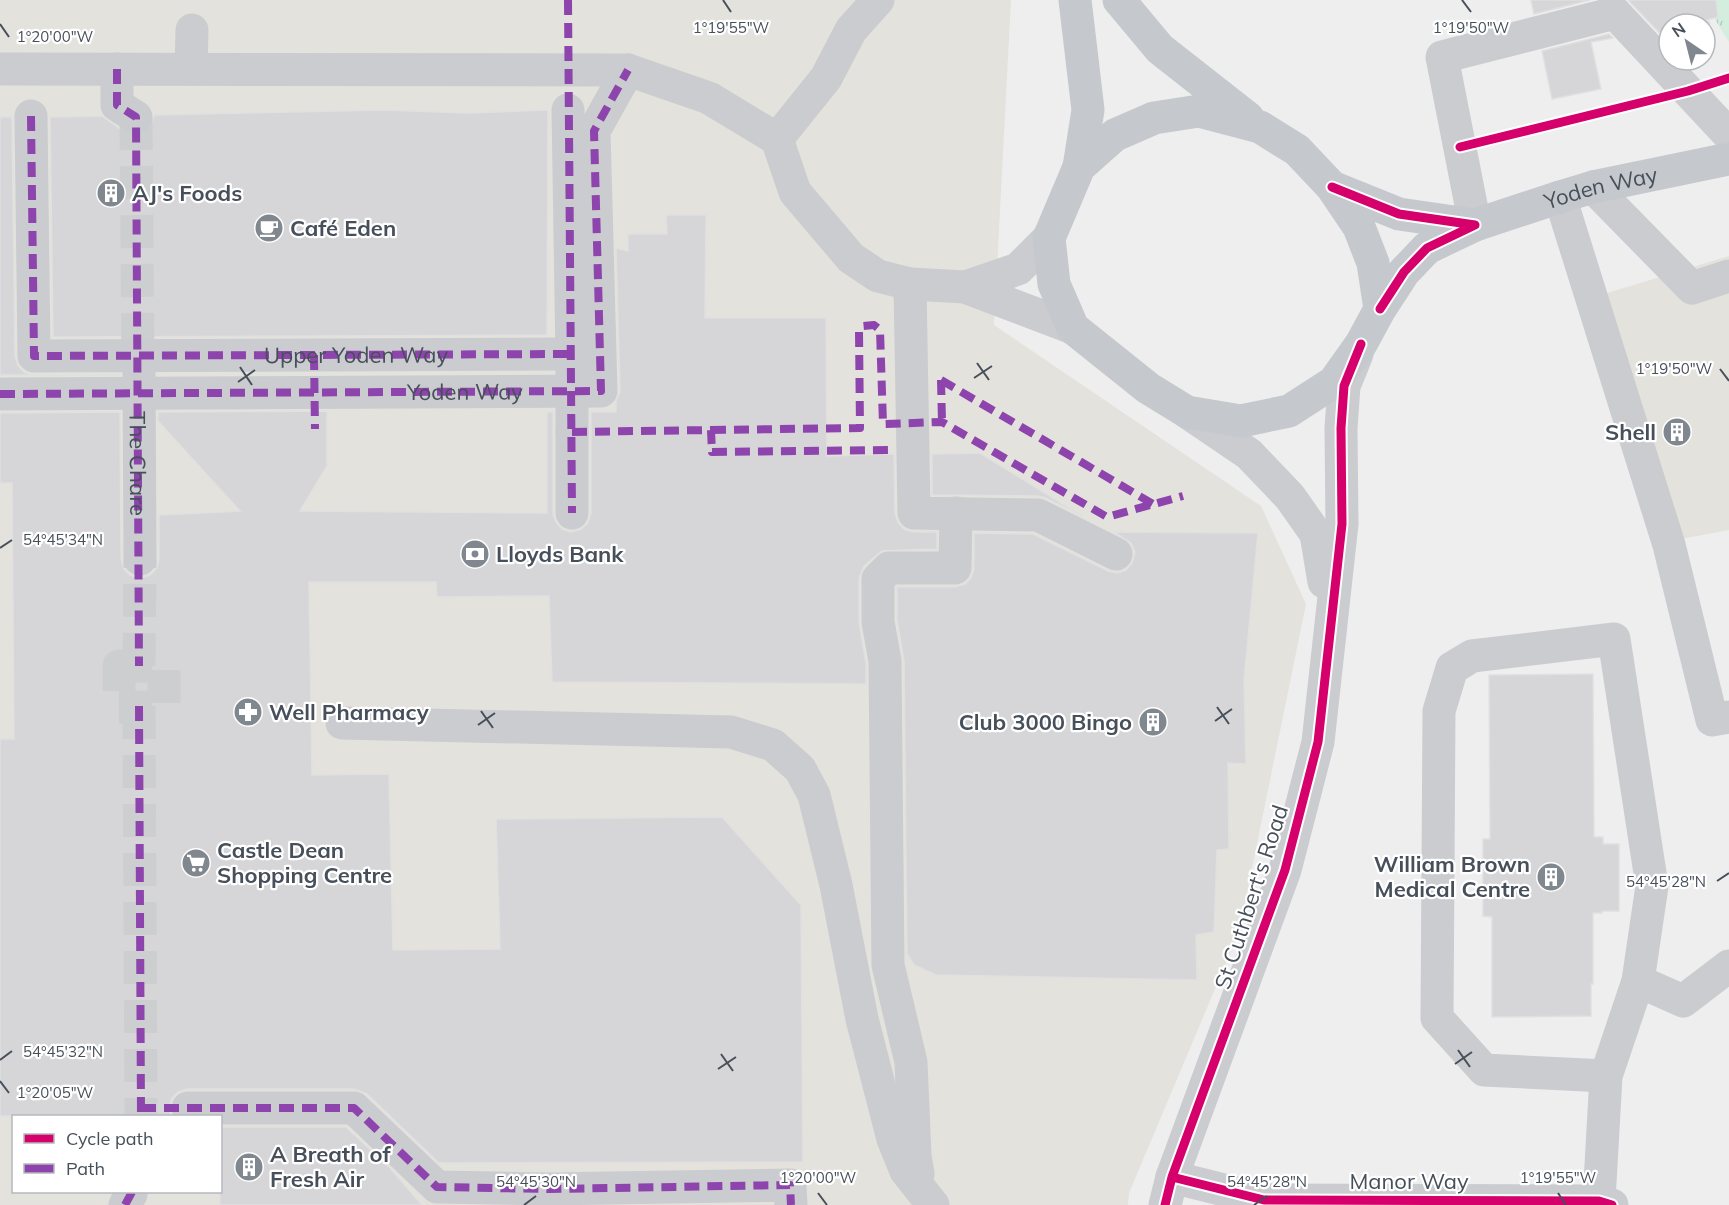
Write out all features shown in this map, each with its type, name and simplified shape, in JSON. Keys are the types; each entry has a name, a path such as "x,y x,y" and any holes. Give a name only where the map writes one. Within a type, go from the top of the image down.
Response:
{"main road":[{"path":"1075,0 1088,110 1079,166 1049,238 1054,284 1072,328 1148,388 1187,412"},
{"path":"1119,0 1160,49 1260,127 1297,150 1332,187 1359,227 1373,263 1380,309"},
{"path":"1079,166 1114,135 1154,118 1199,111 1260,127"},
{"name":"Yoden Way","path":"1187,412 1240,421 1289,411 1334,382 1361,344 1404,272 1427,248 1475,225 1593,188 1729,159"},
{"name":"Yoden Way","path":"1332,187 1399,214 1475,225"}],"street":[{"path":"777,139 826,78 851,30 878,0"},
{"path":"1475,225 1442,57 1615,13 1729,135"},
{"path":"191,69 192,30"},
{"path":"0,69 628,70 709,98 777,139 795,192 851,258 878,276 909,284 965,287 1072,328"},
{"path":"117,69 117,105 136,117"},
{"name":"Yoden Way","path":"0,394 139,380 601,391 594,131 628,70"},
{"path":"568,110 572,513"},
{"name":"Upper Yoden Way","path":"31,116 34,356 572,356"},
{"path":"1593,188 1692,288 1729,276"},
{"path":"1560,197 1669,545 1712,720 1729,717"},
{"path":"965,287 1018,269 1049,238"},
{"path":"909,284 914,513 1038,515 1116,554"},
{"name":"St Cuthbert's Road","path":"1169,1191 1285,870 1318,742 1342,524 1341,428 1344,386 1361,344"},
{"name":"The Chare","path":"139,380 140,559"},
{"name":"St Cuthbert's Road","path":"1187,412 1249,454 1290,496 1316,534 1330,622"},
{"path":"927,1197 915,1156 911,1062 888,965 885,661 878,622 878,579 889,568 955,568 956,513"},
{"path":"1605,1203 1606,1076 1638,981 1653,886 1614,639 1472,656 1452,668 1439,711 1437,1018 1484,1070 1606,1076"},
{"path":"342,723 731,732 773,745 800,769 814,795 836,885 862,1019 893,1138 906,1171 927,1197"},
{"path":"1638,981 1683,1001 1729,966"},
{"path":"188,1108 354,1107 437,1187 549,1189 790,1185 790,1205"},
{"name":"Manor Way","path":"1169,1191 1264,1200 1605,1203"}],"shaded area":[{"path":"0,0 1011,0 994,325 1261,506 1306,604 1239,932 1129,1193 1128,1205 0,1205"},
{"path":"1729,256 1729,530 1676,540 1604,294"}],"green space":[{"path":"1703,0 1729,0 1729,42 1717,23 1717,12 1710,12"}],"building":[{"path":"1531,0 1590,0 1534,14"},
{"path":"1628,0 1716,0 1718,17 1717,17 1717,12 1657,12 1657,30"},
{"path":"1609,34 1613,38 1591,42 1601,89 1552,99 1542,51"},
{"path":"385,110 468,113 548,110 547,335 53,337 50,117 102,116 126,133 136,136 145,133 151,127 154,115"},
{"path":"0,117 12,117 15,356 24,372 34,375 0,375"},
{"path":"666,215 706,215 705,318 826,318 827,456 894,454 895,513 898,522 904,529 913,532 937,532 937,549 882,551 864,566 859,579 859,622 866,663 866,684 552,682 549,596 437,597 436,582 309,582 312,775 389,774 393,950 500,949 496,819 722,817 801,905 803,1162 439,1163 367,1094 354,1089 187,1089 178,1092 172,1098 169,1107 171,1115 0,1116 0,739 14,739 12,483 0,483 0,413 120,412 121,559 124,569 130,575 140,578 150,575 157,568 159,515 240,511 158,421 158,412 327,411 327,466 300,511 547,513 547,412 553,412 553,514 562,529 571,532 581,529 588,523 591,513 591,412 616,412 616,401 620,391 616,248 628,251 628,234 667,234"},
{"path":"980,453 1084,517 1038,496 932,495 932,454"},
{"path":"1114,532 1258,533 1244,681 1246,764 1228,763 1229,849 1217,850 1214,932 1196,935 1197,980 936,975 914,965 907,954 904,661 897,620 897,587 955,587 965,584 971,578 974,569 974,533 1033,534 1108,571 1118,573 1126,570 1132,563 1135,552 1131,543"},
{"name":"William Brown Medical Centre","path":"1593,674 1594,837 1603,837 1603,844 1619,844 1619,911 1593,913 1591,1016 1492,1017 1492,917 1483,916 1483,839 1490,839 1489,675"},
{"path":"222,1127 346,1127 390,1168 422,1205 220,1205"}],"tunnel":[{"path":"136,117 138,367"},
{"path":"139,666 140,559"},
{"path":"119,666 164,666 164,707 119,707 119,666"},
{"path":"139,706 141,1115"}],"marked path":[{"path":"568,0 572,513"},
{"path":"117,69 117,105 136,117 139,666"},
{"path":"0,394 601,391 594,131 628,70"},
{"path":"31,116 34,356 572,354"},
{"path":"711,430 860,428 859,331 863,326 874,325 880,330 883,424 942,422 1107,517 1183,496"},
{"path":"314,355 315,429"},
{"path":"941,380 1153,504"},
{"path":"941,380 942,422"},
{"path":"572,432 711,430 712,452 890,450"},
{"path":"139,706 141,1115"},
{"path":"141,1108 354,1108 437,1187 549,1189 790,1185 791,1205"},
{"path":"125,1205 131,1193"}],"cycle path":[{"path":"1460,147 1688,91 1729,78"},
{"path":"1332,187 1399,214 1475,225"},
{"path":"1380,309 1404,272 1427,248 1475,225"},
{"path":"1165,1205 1172,1177 1285,870 1318,742 1342,524 1341,428 1344,386 1361,344"},
{"path":"1172,1177 1264,1200 1599,1201 1612,1205"}],"place":[{"name":"AJ's Foods","path":"111,193"},
{"name":"Café Eden","path":"269,228"},
{"name":"Shell","path":"1677,432"},
{"name":"Lloyds Bank","path":"475,554"},
{"name":"Well Pharmacy","path":"248,712"},
{"name":"Club 3000 Bingo","path":"1153,722"},
{"name":"Castle Dean Shopping Centre","path":"196,863"},
{"name":"William Brown Medical Centre","path":"1551,877"},
{"name":"A Breath of Fresh Air","path":"249,1167"}]}
